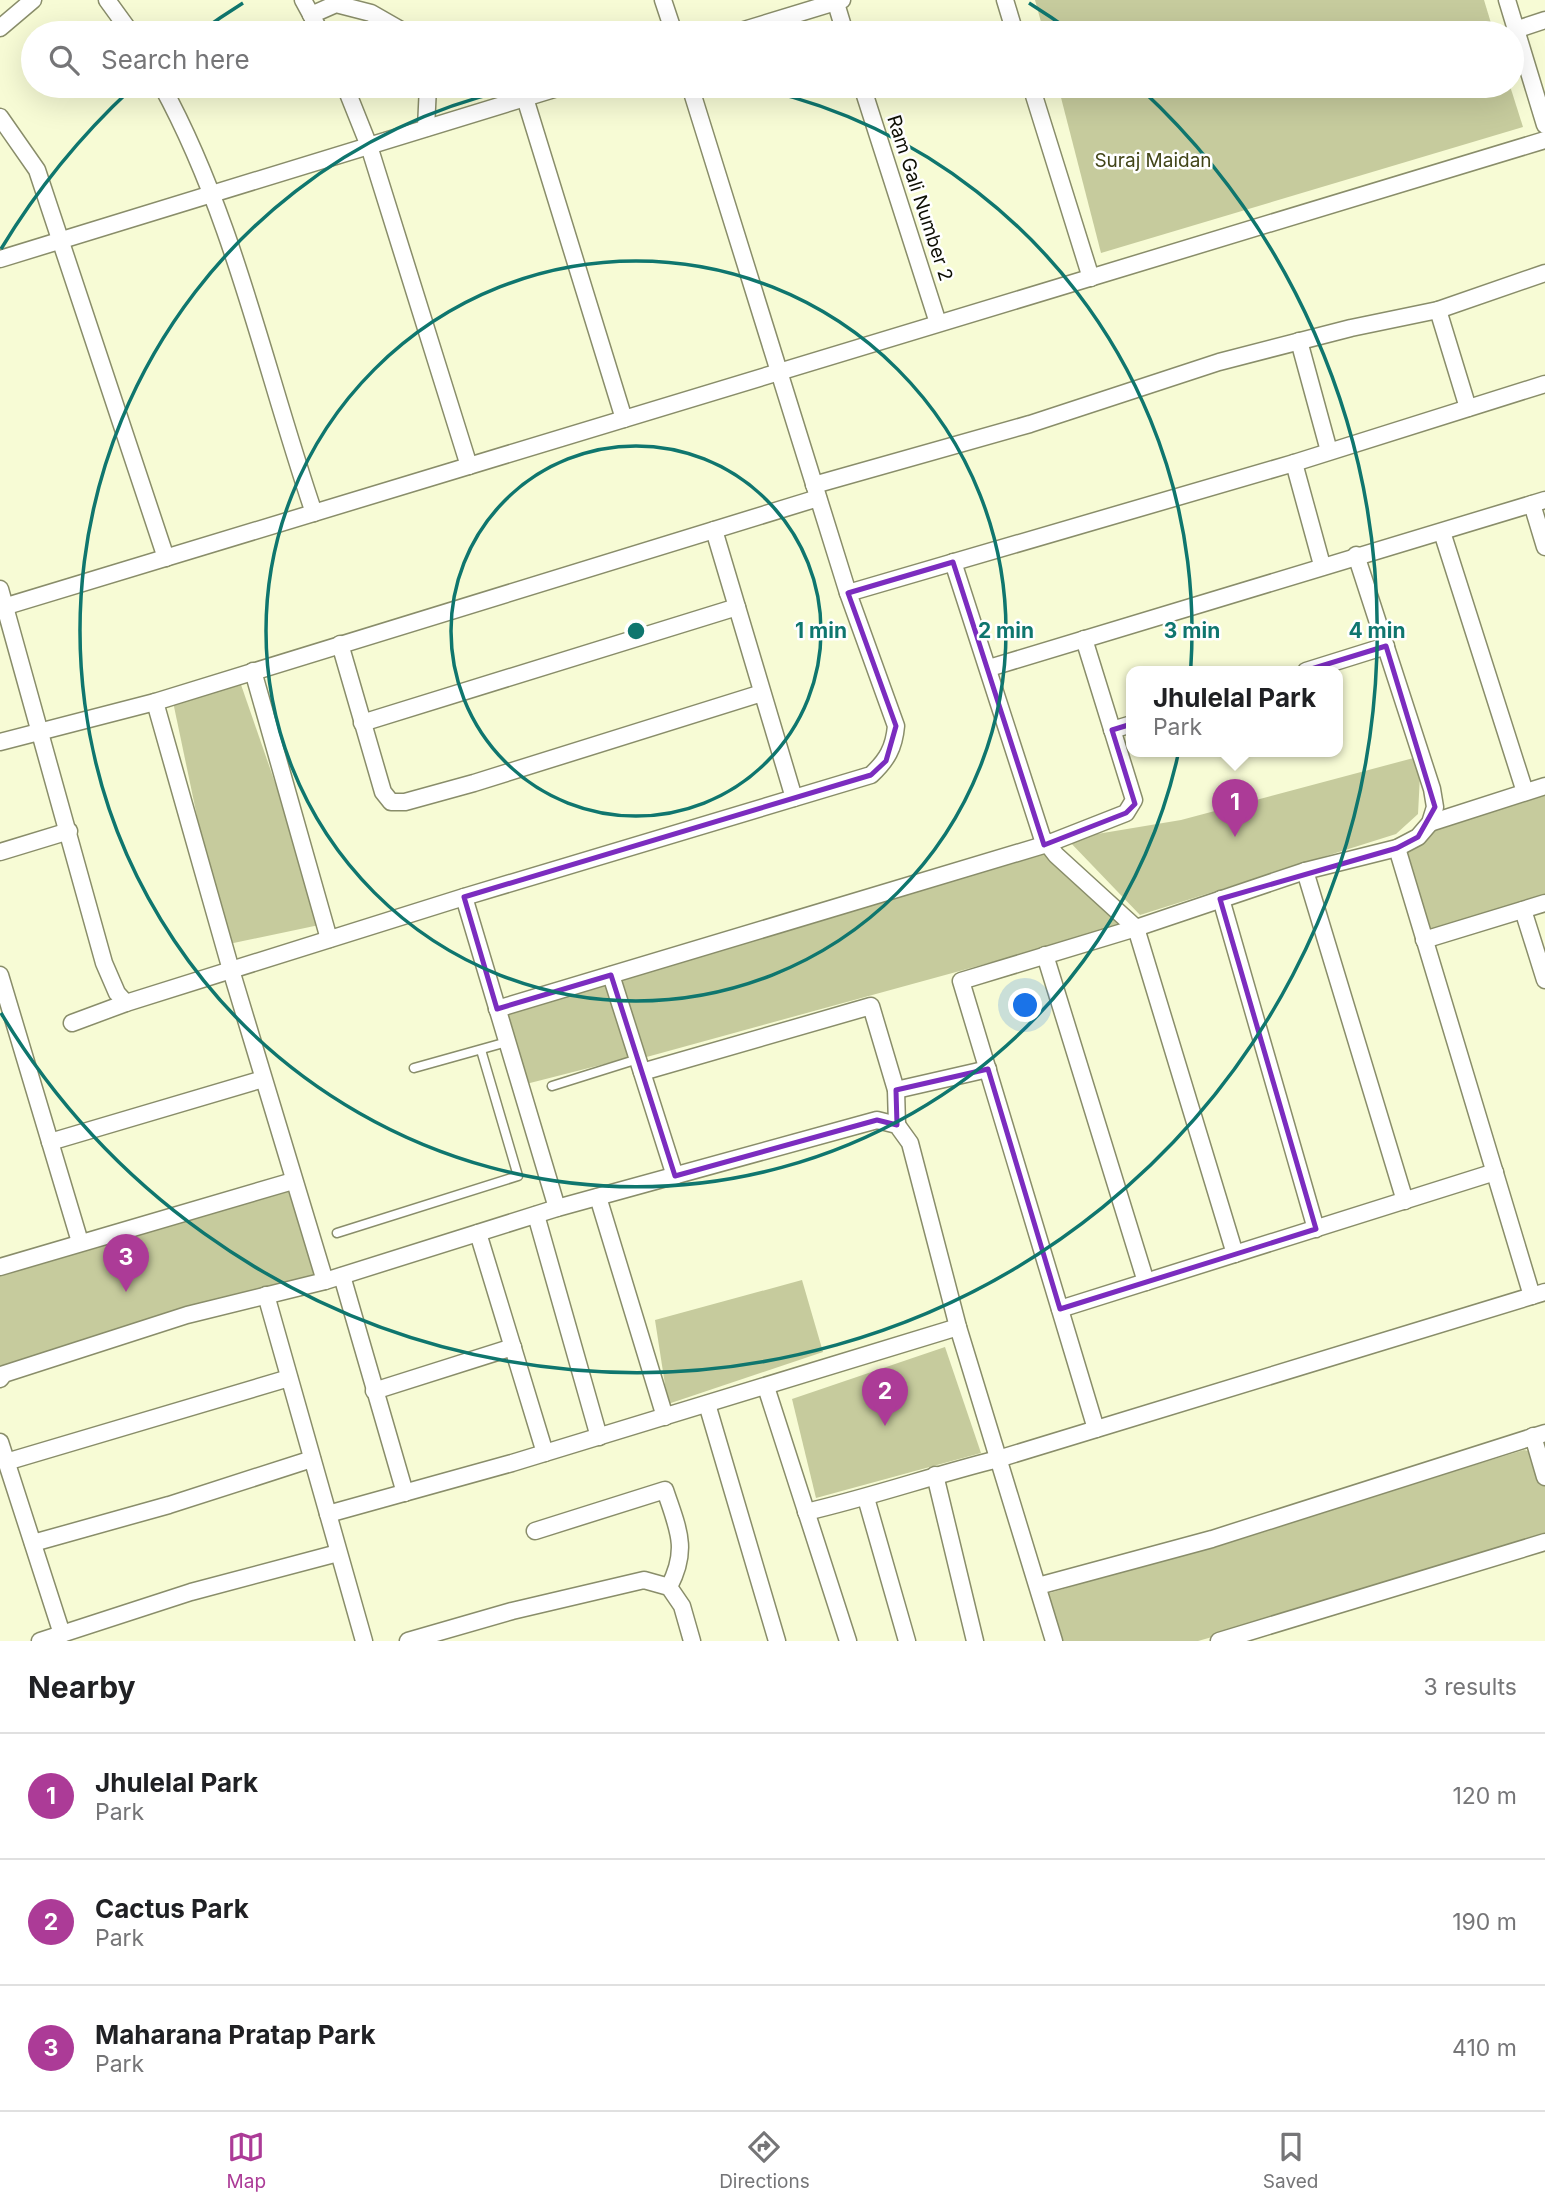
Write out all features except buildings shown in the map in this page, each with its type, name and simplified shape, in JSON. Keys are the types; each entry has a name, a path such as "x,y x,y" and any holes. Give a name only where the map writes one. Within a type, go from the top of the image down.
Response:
{"street":[{"path":"0,28 33,0"},
{"path":"107,0 122,21"},
{"path":"303,0 314,21"},
{"path":"663,0 670,21"},
{"path":"1004,0 1011,21"},
{"path":"1507,0 1513,21"},
{"path":"773,21 837,1 842,21"},
{"path":"311,15 336,4 371,13 385,21"},
{"path":"1524,27 1545,20"},
{"path":"1524,58 1545,125"},
{"path":"169,98 186,130 213,194 314,513"},
{"path":"350,98 369,146 469,466"},
{"path":"426,128 427,98"},
{"path":"0,259 522,98"},
{"path":"525,98 624,419"},
{"path":"72,1023 126,1003 464,897 871,775 886,761 894,743 896,726 848,593 694,98"},
{"name":"Ram Gali Number 2","path":"866,98 938,323"},
{"path":"1035,98 1091,278"},
{"path":"0,117 37,170 166,558"},
{"path":"3,607 1545,140"},
{"path":"0,742 155,702 713,530 816,492 1219,362 1438,310 1545,273"},
{"path":"1438,310 1468,408"},
{"path":"1299,341 1329,451"},
{"path":"848,593 1294,463 1545,384"},
{"path":"1294,463 1322,565"},
{"path":"989,668 1322,565 1538,502 1545,547"},
{"path":"713,530 794,798"},
{"path":"1442,532 1525,792"},
{"path":"1096,1429 961,981 1136,928 1305,871 1396,848 1418,837 1430,823 1435,807 1432,789 1356,555"},
{"path":"953,562 1042,837 1136,928 1235,1254"},
{"path":"0,589 104,962 117,993 126,1003"},
{"path":"362,723 737,607"},
{"path":"498,1009 1047,844 1126,813 1132,807 1133,800 1084,639"},
{"path":"340,644 383,792 391,802 405,803 762,693"},
{"path":"1322,666 1385,646"},
{"path":"253,671 329,939"},
{"path":"155,702 230,970 326,1281"},
{"path":"1112,730 1126,726"},
{"path":"1430,823 1545,786"},
{"path":"0,852 69,831"},
{"path":"806,1512 866,1498 1539,1294 1495,1172 1396,848"},
{"path":"1305,871 1405,1201"},
{"path":"464,897 557,1208"},
{"path":"1220,899 1317,1228"},
{"path":"1424,940 1545,903"},
{"path":"1523,909 1545,980"},
{"path":"1045,955 1146,1282"},
{"path":"0,975 80,1242"},
{"path":"611,975 675,1176"},
{"path":"640,1065 872,1006 896,1090 897,1125 910,1143 958,1327 1054,1641"},
{"path":"896,1090 988,1069"},
{"path":"50,1142 263,1079"},
{"path":"0,1379 4,1374 187,1315 326,1281 557,1208 877,1120 897,1125"},
{"path":"1060,1309 1495,1172"},
{"path":"0,1267 293,1181"},
{"path":"597,1197 665,1417"},
{"path":"536,1215 600,1437"},
{"path":"478,1233 545,1453"},
{"path":"342,1276 405,1493"},
{"path":"266,1295 364,1641"},
{"path":"328,1514 600,1437 958,1327"},
{"path":"374,1391 513,1347"},
{"path":"6,1462 289,1378"},
{"path":"766,1387 848,1641"},
{"path":"708,1404 777,1641"},
{"path":"1038,1586 1212,1539 1539,1434 1545,1477"},
{"path":"0,1442 62,1634"},
{"path":"33,1543 169,1505 312,1459"},
{"path":"935,1475 975,1641"},
{"path":"536,1531 665,1490 681,1547 680,1566 669,1587"},
{"path":"866,1498 907,1641"},
{"path":"1219,1641 1545,1542"},
{"path":"40,1641 191,1592 338,1553"},
{"path":"408,1641 513,1611 644,1580 669,1587 682,1606 692,1641"}],"lane":[{"path":"414,1068 507,1042"},
{"path":"337,1233 518,1176 481,1050"},
{"path":"552,1086 640,1065"}],"highlighted area":[{"path":"953,562 1044,845 1126,813 1135,804 1112,730 1386,646 1435,807 1418,837 1397,848 1220,899 1316,1229 1060,1309 988,1069 896,1090 897,1125 877,1120 675,1176 611,975 497,1009 464,897 871,775 886,761 896,726 848,593"}],"green space":[{"path":"1035,0 1484,0 1490,21 1041,21"},
{"name":"Suraj Maidan","path":"1061,98 1514,98 1523,127 1101,253"},
{"path":"238,676 324,924 224,945 172,697"},
{"path":"1421,756 1418,814 1396,834 1140,915 1067,839 1181,820"},
{"path":"1545,792 1545,898 1428,934 1405,851 1433,829"},
{"path":"1046,851 1123,926 643,1058 632,1057 526,1084 508,1014"},
{"path":"287,1187 316,1277 0,1371 0,1271"},
{"path":"802,1280 823,1352 668,1404 655,1320"},
{"path":"945,1347 981,1453 816,1498 792,1399"},
{"path":"1524,1450 1538,1453 1545,1477 1545,1543 1198,1641 1054,1641 1040,1596"}],"place":[{"name":"Jhulelal Park","path":"1235,837"},
{"name":"Maharana Pratap Park","path":"126,1292"},
{"name":"Cactus Park","path":"885,1426"}]}
